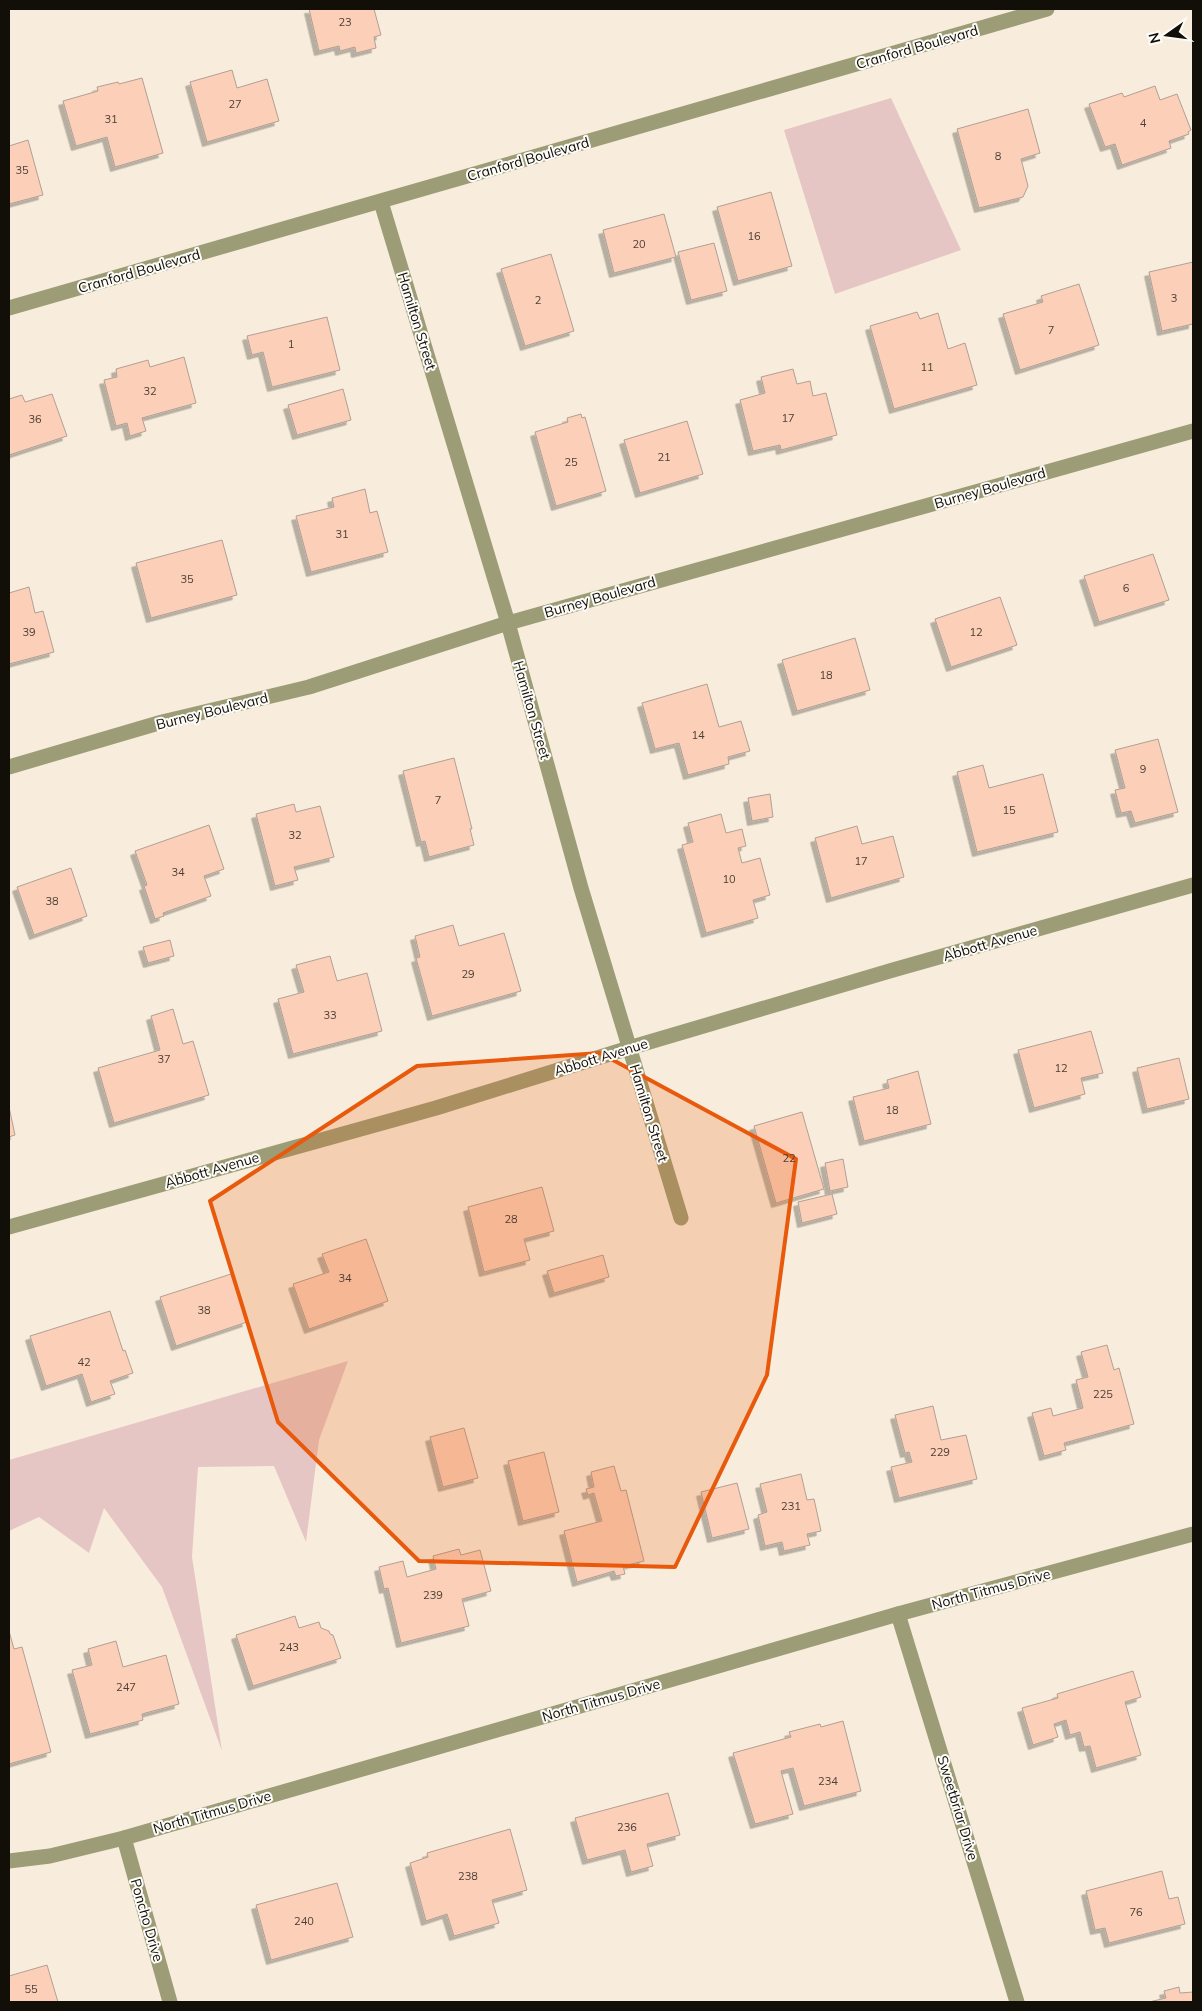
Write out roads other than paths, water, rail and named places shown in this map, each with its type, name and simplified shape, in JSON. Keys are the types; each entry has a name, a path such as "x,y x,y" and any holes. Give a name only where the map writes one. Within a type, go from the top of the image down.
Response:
{"street":[{"name":"Cranford Boulevard","path":"9,308 1048,9"},
{"name":"Hamilton Street","path":"382,202 508,623 582,888 681,1218"},
{"name":"Burney Boulevard","path":"9,767 162,722 309,687 508,623 1193,431"},
{"name":"Abbott Avenue","path":"9,1227 436,1108 629,1048 893,970 1193,885"},
{"name":"North Titmus Drive","path":"9,1861 50,1856 124,1838 898,1614 1193,1534"},
{"name":"Sweetbriar Drive","path":"898,1614 1017,2002"},
{"name":"Poncho Drive","path":"124,1838 170,2002"}]}
